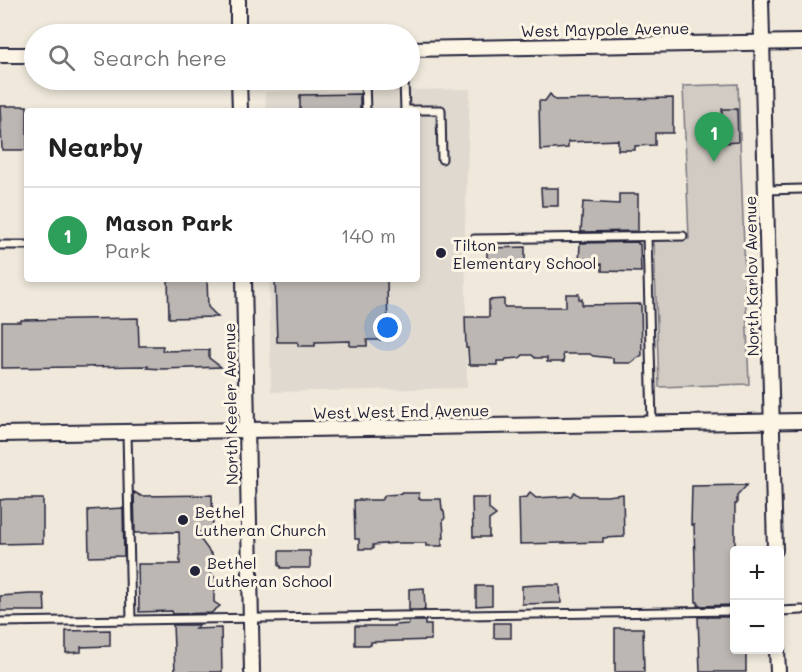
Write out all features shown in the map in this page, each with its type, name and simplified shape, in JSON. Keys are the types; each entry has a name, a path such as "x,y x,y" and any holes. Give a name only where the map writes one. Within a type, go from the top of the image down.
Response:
{"street":[{"path":"238,0 238,24"},
{"name":"North Karlov Avenue","path":"761,0 775,546"},
{"name":"West Maypole Avenue","path":"420,49 802,42"},
{"path":"0,55 24,55"},
{"path":"240,90 240,108"},
{"name":"North Keeler Avenue","path":"244,282 252,672"},
{"name":"West West End Avenue","path":"0,434 802,421"},
{"path":"777,654 777,672"}],"lane":[{"path":"365,90 366,108"},
{"path":"404,90 405,108"},
{"path":"420,111 441,110 442,159"},
{"path":"766,190 802,189"},
{"path":"647,236 652,423"},
{"path":"474,239 683,236"},
{"path":"0,245 24,245"},
{"path":"127,432 131,620"},
{"path":"784,611 802,610"},
{"path":"0,622 730,611"}],"shaded area":[{"path":"738,84 749,384 659,387 654,240 689,239 683,86"},
{"name":"Tilton Elementary School","path":"470,89 465,226 467,388 271,392 269,282 420,282 420,108 266,108 265,92"}],"building":[{"path":"360,94 360,108 300,108 300,95"},
{"path":"550,94 555,100 673,98 673,133 655,133 655,145 635,146 635,150 618,150 618,140 568,142 568,148 540,150 539,101 545,101"},
{"path":"0,106 27,106 24,108 24,150 2,150"},
{"path":"722,109 737,109 738,142 723,143"},
{"path":"541,188 558,188 558,206 542,206"},
{"path":"619,194 638,194 638,231 581,232 583,202 619,204"},
{"path":"638,242 641,272 602,271 602,264 579,265 580,243"},
{"path":"525,247 525,262 487,264 487,248"},
{"path":"168,282 207,282 208,307 218,317 169,318"},
{"path":"275,282 387,282 388,340 367,340 367,346 350,346 350,341 315,342 315,346 298,346 298,342 277,342"},
{"path":"566,294 579,294 582,305 641,304 642,355 630,363 613,363 613,358 590,354 563,354 564,362 547,362 547,358 523,355 520,358 497,361 497,365 469,365 465,317 489,317 489,300 504,299 504,307 566,307"},
{"path":"138,318 139,346 163,346 162,351 209,350 209,358 221,367 2,368 2,322"},
{"path":"747,485 737,496 737,504 735,504 735,546 730,546 730,605 698,606 696,602 694,525 691,525 692,486"},
{"path":"134,492 141,496 212,495 213,532 195,532 215,559 216,564 210,572 216,579 214,602 220,606 211,613 139,612 138,564 180,564 179,532 135,533"},
{"path":"574,492 579,496 623,494 624,537 603,538 603,542 520,544 519,498 527,497 530,493 536,498 571,496"},
{"path":"419,493 419,499 441,499 445,518 442,546 426,546 426,543 396,543 373,545 373,549 359,549 359,539 355,539 354,500 381,500 386,495"},
{"path":"472,498 489,498 489,509 496,515 489,520 489,537 473,537"},
{"path":"43,499 43,543 0,544 0,500"},
{"path":"123,508 124,556 89,557 88,510"},
{"path":"279,551 310,551 310,568 281,568"},
{"path":"560,585 561,603 522,604 522,586"},
{"path":"476,586 492,586 492,605 476,606"},
{"path":"424,588 425,610 409,610 409,589"},
{"path":"44,594 45,611 0,611 0,596"},
{"path":"698,617 730,617 730,654 746,654 746,672 700,672"},
{"path":"409,621 425,621 425,625 431,625 431,640 371,642 371,645 355,645 355,626 394,626 409,624"},
{"path":"494,623 511,623 511,638 494,638"},
{"path":"173,625 199,625 195,629 221,628 222,672 175,672"},
{"path":"615,628 643,628 644,672 615,672"},
{"path":"110,630 110,646 81,647 81,652 66,653 66,631"}],"place":[{"name":"Mason Park","path":"714,162"},
{"name":"Tilton Elementary School","path":"441,253"},
{"name":"Bethel Lutheran Church","path":"183,520"},
{"name":"Bethel Lutheran School","path":"195,571"}]}
